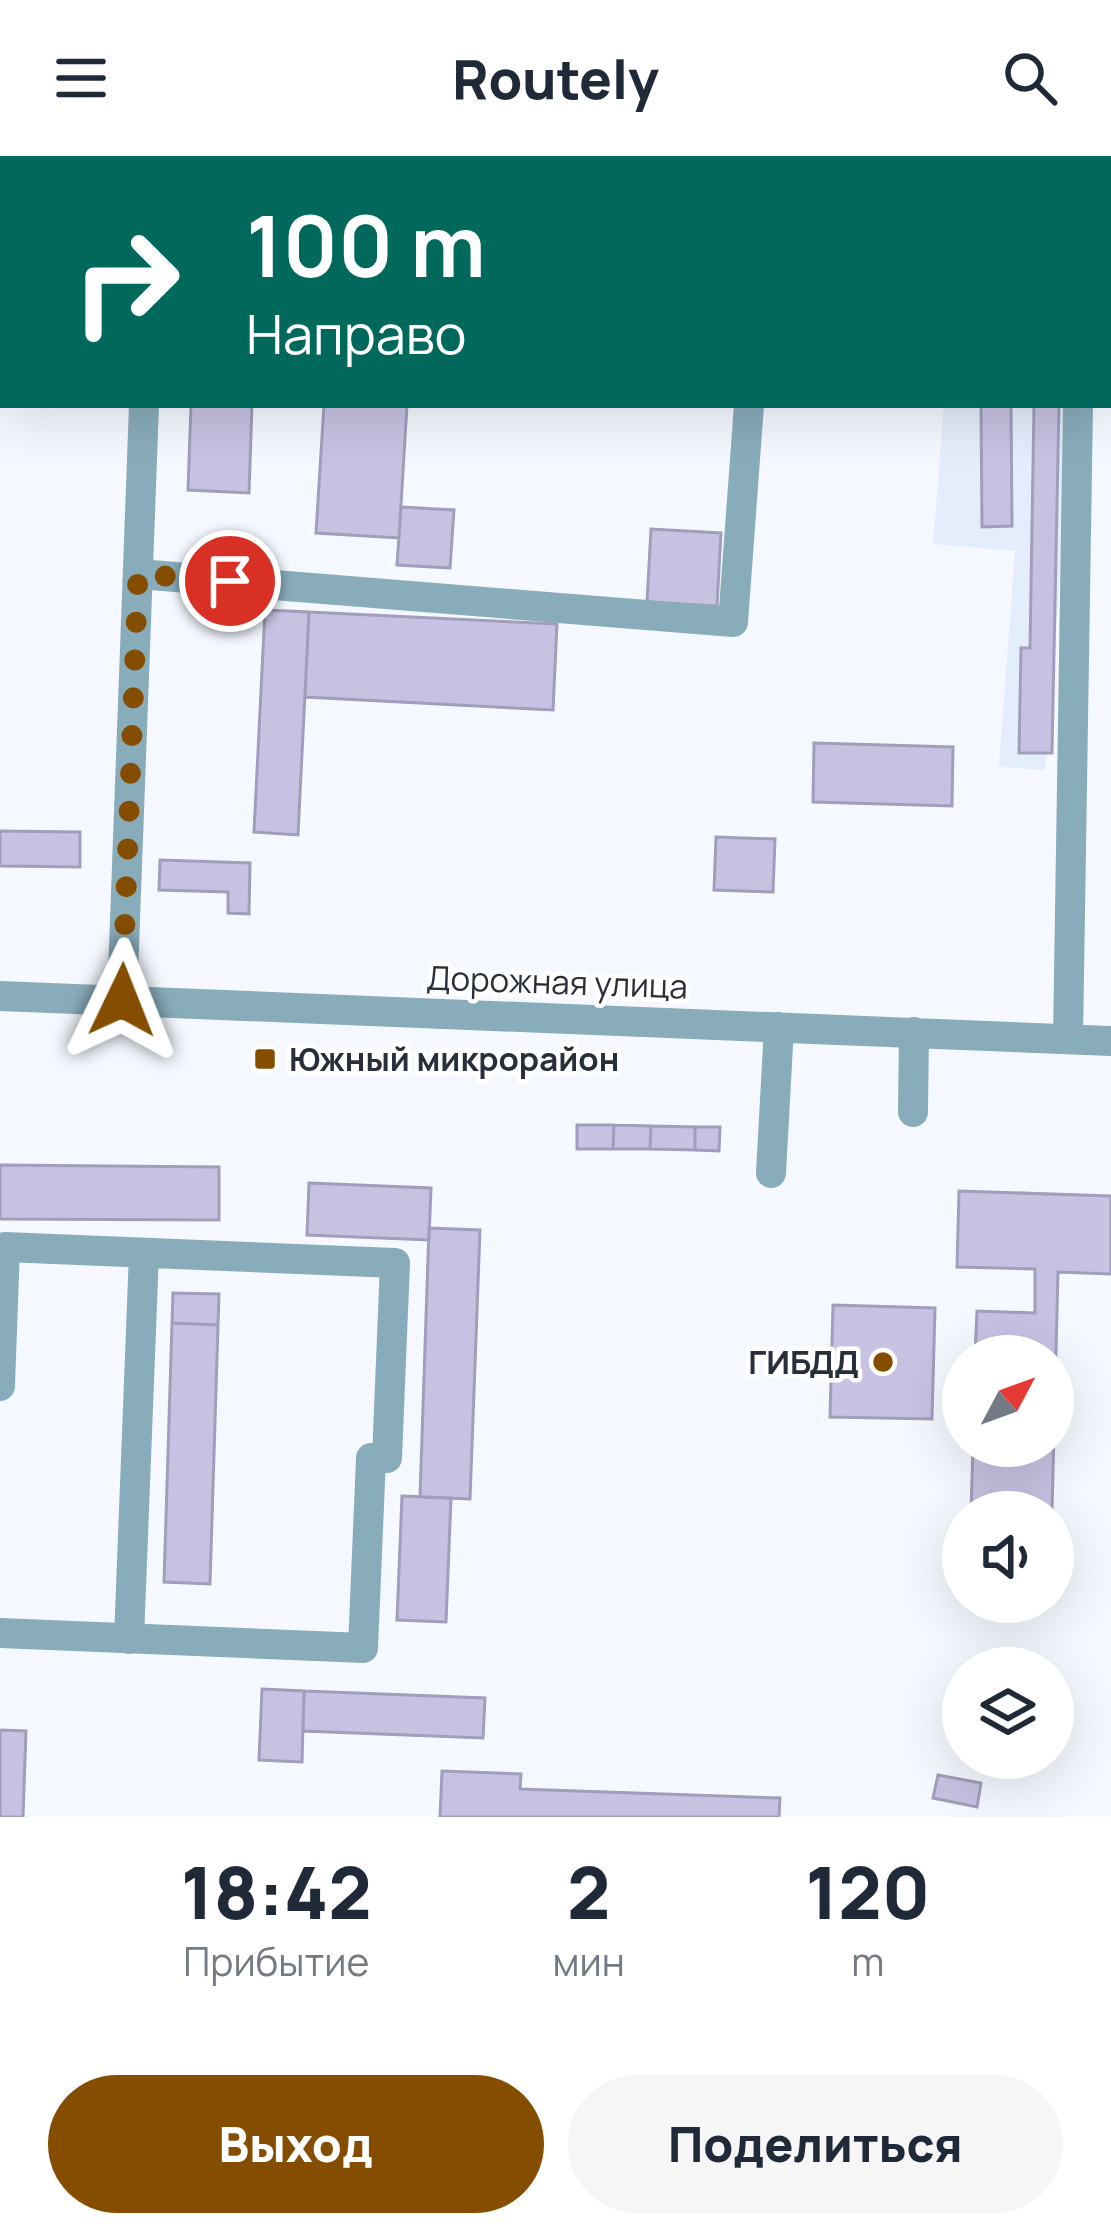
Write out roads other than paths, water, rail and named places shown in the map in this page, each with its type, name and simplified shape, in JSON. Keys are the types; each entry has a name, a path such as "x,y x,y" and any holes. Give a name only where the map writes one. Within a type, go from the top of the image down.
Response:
{"street":[{"path":"122,1000 144,408"},
{"path":"138,574 733,622 749,408"},
{"path":"1068,1039 1078,408"},
{"name":"Дорожная улица","path":"0,996 1111,1041"},
{"path":"771,1173 778,1027"},
{"path":"914,1032 914,1112"},
{"path":"0,1386 5,1247 395,1263 387,1459 370,1458 363,1648 0,1633"},
{"path":"129,1639 144,1253"}],"place":[{"name":"Южный микрорайон","path":"265,1059"},
{"name":"ГИБДД","path":"883,1362"}]}
